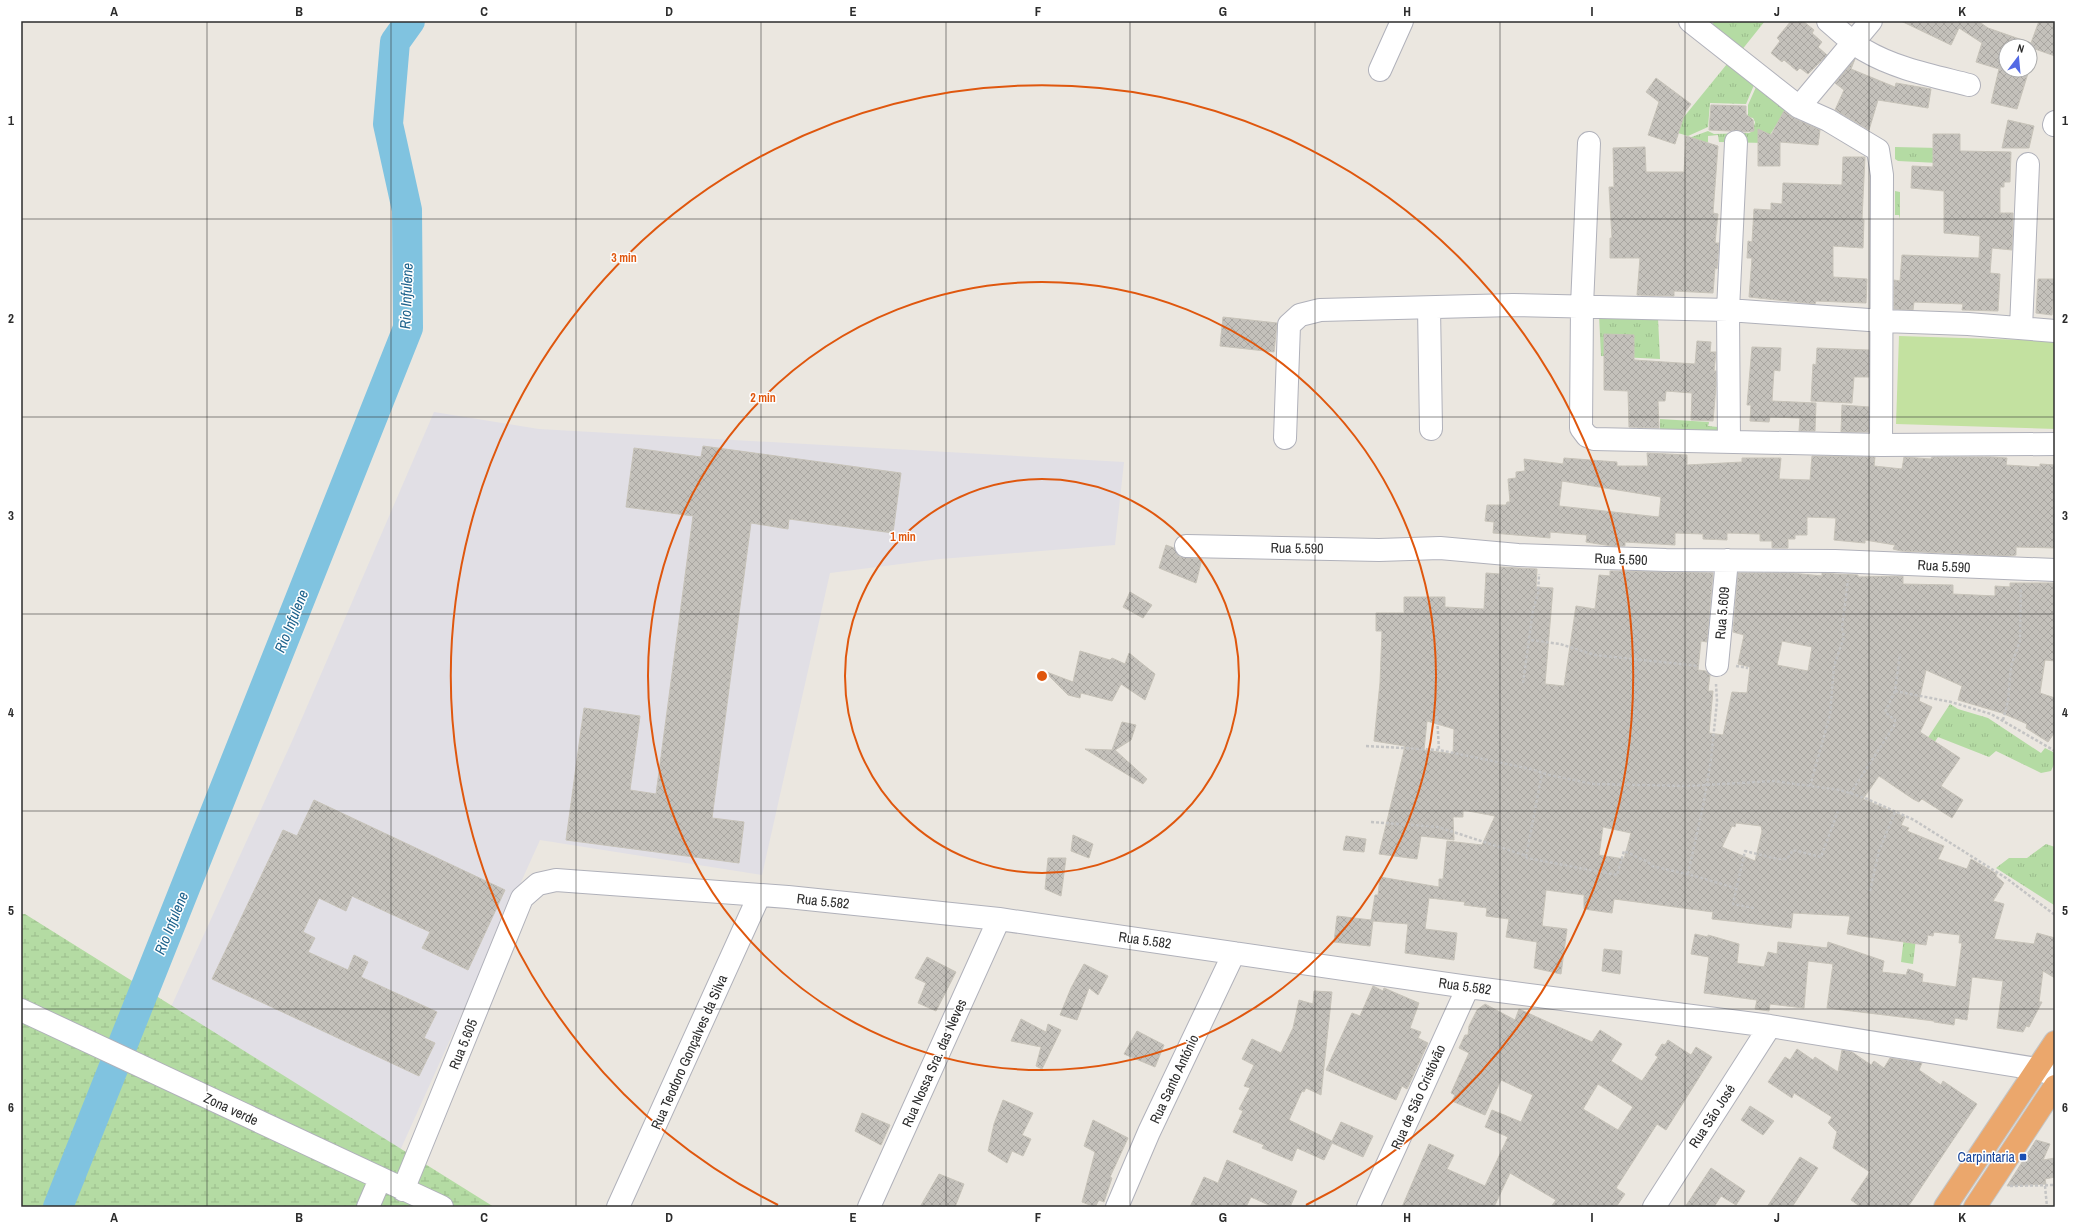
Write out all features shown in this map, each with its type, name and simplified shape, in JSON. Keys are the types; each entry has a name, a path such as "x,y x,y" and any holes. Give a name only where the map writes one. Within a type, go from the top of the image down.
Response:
{"highway":[{"path":"1945,1207 2046,1072 2055,1042"},
{"path":"1975,1207 2055,1086"}],"street":[{"path":"1380,70 1402,21"},
{"path":"1690,21 1799,107 1828,120 1878,150 1882,175 1882,445"},
{"path":"1828,21 1852,42 1866,51 1914,71 1969,85"},
{"path":"1799,107 1871,21"},
{"path":"1729,442 1728,310 1736,142"},
{"path":"1589,143 1582,306 1581,428 1587,436 1594,439 1882,445 2055,444"},
{"path":"2021,328 2028,164"},
{"path":"1285,438 1289,325 1300,315 1320,310 1513,305 1728,310 1883,322 2021,328 2055,331"},
{"path":"1429,308 1431,429"},
{"name":"Rua 5.590","path":"1186,546 1380,550 1440,548 1540,556 1849,562 2055,570"},
{"name":"Rua 5.609","path":"1717,665 1727,560"},
{"name":"Rua 5.582","path":"522,898 538,884 556,880 788,897 999,919 1468,987 1770,1026 2046,1072"},
{"name":"Rua Teodoro Gonçalves da Silva","path":"618,1207 759,896"},
{"name":"Rua 5.605","path":"403,1190 522,898"},
{"name":"Rua Nossa Sra. das Neves","path":"869,1207 999,919"},
{"name":"Rua Santo António","path":"1117,1207 1149,1132 1234,953"},
{"name":"Rua de São Cristóvão","path":"1368,1207 1468,987"},
{"name":"Zona verde","path":"21,1010 442,1207"},
{"name":"Rua São José","path":"1654,1207 1770,1026"},
{"path":"368,1207 380,1179"}],"path":[{"path":"1523,684 1527,647 1531,640 1533,610 1538,594 1540,556"},
{"path":"1810,786 1830,715 1834,666 1844,637 1842,628 1849,562"},
{"path":"2003,720 2008,701 2011,666 2020,641 2020,569"},
{"path":"1531,640 1560,644 1595,655 1670,664 1710,667 1717,665 1717,701 1712,760 1688,874"},
{"path":"1850,794 1894,726 1896,720 1885,712 1895,691 1900,654"},
{"path":"1895,691 1951,702 1991,714 2055,751"},
{"path":"1437,716 1439,750"},
{"path":"1366,746 1439,750 1532,769 1542,773 1594,784 1650,786 1774,781 1850,794 1886,806 1895,812 1914,820 2006,878 2055,915"},
{"path":"1526,857 1542,773"},
{"path":"1754,908 1733,904 1735,888 1745,851 1778,859 1787,859 1792,850 1821,857 1838,811"},
{"path":"1870,891 1879,851 1895,812"},
{"path":"1371,822 1438,827 1526,857 1617,875 1624,851 1648,862 1652,866 1688,874 1735,888"},
{"path":"2006,1186 2055,1185"},
{"path":"2045,1186 2047,1207"}],"shaded area":[{"path":"434,412 539,429 1124,462 1115,545 940,559 830,573 762,875 540,840 394,1164 150,1053 293,739"}],"green space":[{"path":"1715,21 1765,21 1741,51 1710,26"},
{"path":"1727,64 1754,85 1746,104 1710,103 1708,127 1688,136 1678,133 1683,118"},
{"path":"1756,87 1786,109 1765,143 1719,142 1718,135 1708,136 1708,142 1685,143 1686,139 1708,131 1714,134 1749,133 1753,131 1755,122 1753,118 1748,117 1748,105"},
{"path":"1895,147 1939,148 1938,163 1898,161 1895,159"},
{"path":"1895,191 1900,192 1900,219 1899,215 1895,215"},
{"path":"1599,315 1658,318 1660,359 1601,356"},
{"path":"1899,336 2055,341 2055,429 1896,424"},
{"path":"1660,419 1709,422 1708,426 1718,427 1716,436 1660,437"},
{"path":"1950,704 1958,709 1988,718 2041,753 2045,748 2055,753 2055,762 2051,771 2041,773 1996,751 1989,757 1938,737 1934,743 1927,739"},
{"path":"2046,844 2055,847 2054,905 1996,868 2009,858 2027,858"},
{"path":"21,914 25,914 494,1207 21,1207"},
{"path":"1905,928 1917,930 1913,964 1901,962"}],"building":[{"path":"1791,21 1803,21 1814,30 1812,33 1822,42 1818,47 1827,55 1808,74 1800,68 1797,71 1784,60 1782,62 1771,53 1780,41 1777,38"},
{"path":"1901,21 1978,21 1988,28 2017,38 1998,38 1998,69 1976,62 1982,43 1959,28 1951,45"},
{"path":"2039,21 2055,21 2055,56 2038,50 2038,38 2033,38"},
{"path":"1855,59 1851,69 1895,87 1896,83 1931,89 1928,108 1878,100 1869,130 1835,110 1844,90 1835,83"},
{"path":"1998,73 1998,78 2027,78 2017,109 1991,103"},
{"path":"1656,78 1691,104 1685,112 1675,144 1648,135 1659,102 1646,92"},
{"path":"1711,105 1746,106 1746,114 1753,120 1754,131 1709,130"},
{"path":"1784,111 1794,118 1820,130 1818,145 1780,142 1780,166 1758,166 1758,129 1771,135"},
{"path":"2008,120 2034,126 2029,148 2002,148"},
{"path":"1933,134 1960,134 1960,151 2011,152 2010,182 2004,182 2004,187 2000,187 2000,213 2013,213 2012,250 1992,248 1990,273 2000,274 1998,311 1962,310 1963,304 1914,302 1913,310 1894,309 1894,280 1900,281 1902,255 1979,258 1980,236 1944,233 1944,191 1911,188 1912,166 1933,167"},
{"path":"1686,136 1718,146 1713,213 1718,214 1715,243 1719,243 1713,293 1674,291 1674,296 1637,295 1640,258 1610,258 1610,238 1612,238 1609,187 1614,187 1613,148 1645,147 1646,172 1684,172"},
{"path":"1843,157 1865,157 1862,219 1864,220 1863,248 1833,246 1833,277 1867,279 1866,303 1816,301 1815,304 1749,297 1752,258 1747,258 1748,241 1752,242 1754,209 1771,210 1771,203 1782,204 1783,183 1842,185"},
{"path":"2038,279 2055,279 2052,315 2036,313"},
{"path":"1223,317 1277,323 1274,352 1220,346"},
{"path":"1604,334 1634,335 1634,360 1695,364 1697,341 1711,342 1710,352 1716,352 1714,371 1716,371 1716,386 1713,421 1691,420 1692,393 1666,391 1665,401 1658,401 1659,428 1629,427 1628,391 1604,390"},
{"path":"1752,347 1781,348 1780,371 1774,370 1772,401 1816,403 1815,431 1799,431 1800,418 1770,417 1769,422 1750,421 1751,405 1747,405"},
{"path":"1817,348 1869,350 1869,377 1854,377 1852,403 1811,401 1813,364 1816,365"},
{"path":"1842,405 1869,407 1869,432 1841,432"},
{"path":"703,446 901,473 893,533 789,519 788,529 751,523 712,818 744,822 739,863 566,840 584,708 640,716 630,790 656,794 693,516 626,507 634,448 701,457"},
{"path":"1647,453 1687,455 1687,465 1742,462 1742,458 1781,458 1779,479 1810,480 1812,456 1875,457 1874,466 1902,469 1904,457 1931,459 1932,457 1991,457 2007,458 2006,465 2040,467 2040,464 2055,465 2055,548 2016,547 2016,555 2008,556 1901,551 1893,549 1895,545 1865,540 1865,543 1834,540 1836,518 1807,517 1807,535 1795,535 1795,539 1788,539 1788,548 1772,548 1772,541 1760,541 1760,534 1727,533 1727,540 1703,539 1703,534 1675,533 1675,545 1625,542 1625,546 1612,546 1586,542 1587,535 1550,532 1550,538 1493,533 1494,522 1485,521 1487,505 1506,505 1507,502 1510,502 1508,479 1516,478 1516,472 1525,471 1524,459 1563,464 1564,458 1617,462 1617,466 1648,466","holes":["1562,481 1661,497 1659,517 1559,506"]},
{"path":"1166,545 1174,548 1180,557 1202,559 1196,583 1159,568"},
{"path":"1500,567 1537,569 1536,587 1553,588 1545,684 1564,686 1576,606 1595,609 1599,575 1610,576 1610,571 1713,573 1707,642 1701,641 1698,670 1706,671 1710,675 1708,691 1713,691 1709,733 1723,735 1732,692 1747,693 1750,667 1738,664 1744,635 1733,632 1738,573 1791,573 1822,576 1822,573 1858,575 1858,577 1903,576 1903,584 1953,585 1953,594 1995,596 1995,586 2010,587 2010,583 2054,583 2055,661 2045,660 2040,693 2055,698 2055,732 2048,742 2026,728 2027,724 2002,713 1958,700 1962,686 1926,670 1919,701 1932,707 1920,732 1960,758 1941,786 1963,800 1952,818 1922,799 1919,802 1913,799 1879,776 1863,799 1905,817 1901,825 1909,828 1907,831 1944,846 1938,859 1967,869 1971,859 1997,874 1996,876 2004,883 1993,901 2004,904 1994,939 2034,944 2037,933 2055,938 2055,978 2043,971 2039,1002 2042,1002 2029,1027 2026,1026 2023,1032 1997,1028 2003,981 1972,977 1967,1020 1955,1018 1954,1025 1934,1021 1827,1008 1833,964 1808,961 1804,1008 1770,1004 1769,1011 1755,1009 1757,1000 1704,993 1709,957 1691,954 1695,934 1708,937 1708,935 1739,944 1737,963 1764,967 1768,952 1777,954 1778,942 1827,948 1828,942 1884,961 1882,972 1906,975 1908,969 1923,974 1922,982 1956,987 1962,943 1959,943 1960,935 1934,932 1933,936 1928,935 1926,945 1847,934 1850,916 1793,913 1791,928 1712,919 1713,912 1614,899 1612,913 1584,909 1584,895 1546,890 1542,926 1567,929 1561,974 1534,968 1537,942 1506,937 1509,919 1486,916 1487,908 1464,905 1465,902 1429,898 1425,929 1457,933 1454,960 1405,953 1408,924 1373,921 1370,946 1334,942 1337,916 1371,920 1375,895 1378,895 1380,877 1439,887 1439,879 1443,879 1447,841 1482,845 1495,816 1463,810 1463,817 1453,817 1454,840 1421,836 1417,859 1379,854 1405,746 1374,741 1380,683 1382,631 1376,631 1376,613 1404,613 1404,597 1445,597 1445,607 1484,609 1486,573 1500,574","holes":["1782,641 1812,647 1808,671 1777,665","1427,721 1454,729 1453,754 1424,750","1736,823 1761,826 1762,831 1755,861 1722,847 1732,826 1735,827","1603,827 1631,833 1624,859 1599,855"]},
{"path":"1130,592 1152,605 1143,618 1123,607"},
{"path":"1080,651 1110,660 1112,658 1125,664 1129,653 1155,674 1145,700 1121,684 1112,701 1081,693 1080,698 1068,695 1044,671 1073,682"},
{"path":"1122,722 1136,725 1131,740 1115,750 1147,779 1143,784 1085,749 1112,750"},
{"path":"314,800 505,890 468,970 422,948 430,932 352,896 346,911 319,898 303,932 315,938 308,952 348,970 354,955 368,962 361,977 437,1012 424,1038 435,1043 419,1076 212,979 283,830 297,836"},
{"path":"1073,835 1093,844 1089,858 1071,851"},
{"path":"1346,836 1366,839 1364,852 1343,850"},
{"path":"1048,858 1066,858 1061,896 1045,889"},
{"path":"1604,949 1622,951 1620,974 1602,971"},
{"path":"927,957 956,972 936,1011 918,1003 926,983 915,978"},
{"path":"1084,964 1108,976 1098,995 1089,988 1077,1020 1060,1015 1071,988"},
{"path":"1373,986 1383,991 1384,988 1419,1003 1410,1028 1421,1032 1418,1038 1428,1043 1407,1089 1402,1086 1396,1100 1326,1070 1352,1013 1360,1016"},
{"path":"1314,991 1332,992 1321,1095 1306,1088 1304,1092 1302,1091 1289,1120 1332,1141 1341,1122 1373,1136 1363,1157 1332,1143 1324,1160 1297,1148 1292,1161 1262,1148 1264,1145 1233,1132 1243,1111 1239,1109 1250,1088 1244,1086 1254,1065 1242,1059 1252,1039 1281,1053 1293,1028 1299,1000 1313,1004"},
{"path":"1485,1004 1515,1020 1519,1009 1592,1042 1600,1030 1622,1044 1611,1061 1642,1081 1658,1057 1655,1055 1662,1044 1665,1045 1668,1040 1691,1055 1696,1047 1712,1057 1666,1130 1657,1124 1616,1188 1625,1194 1616,1207 1551,1207 1556,1200 1510,1173 1494,1207 1402,1207 1429,1144 1454,1155 1447,1169 1485,1186 1508,1137 1485,1127 1492,1110 1521,1122 1533,1095 1501,1080 1485,1115 1452,1101 1455,1095 1451,1093 1469,1053 1459,1048 1465,1035 1468,1035 1469,1026 1477,1010","holes":["1598,1084 1633,1107 1618,1130 1583,1109"]},
{"path":"1021,1019 1046,1032 1048,1024 1061,1030 1042,1069 1036,1066 1041,1047 1011,1041"},
{"path":"1137,1031 1164,1045 1155,1067 1124,1054"},
{"path":"1797,1049 1813,1060 1815,1057 1838,1072 1842,1050 1852,1052 1871,1065 1874,1061 1884,1068 1890,1058 1922,1063 1919,1070 1941,1085 1943,1081 1977,1104 1908,1207 1861,1207 1851,1200 1870,1172 1833,1148 1837,1132 1828,1123 1832,1117 1794,1093 1792,1098 1768,1082 1785,1057 1790,1060"},
{"path":"1003,1100 1033,1113 1022,1135 1031,1139 1023,1156 1012,1151 1007,1163 988,1151 994,1124"},
{"path":"1750,1106 1774,1121 1763,1135 1741,1120"},
{"path":"862,1113 890,1125 881,1145 855,1131"},
{"path":"1093,1120 1128,1138 1110,1177 1112,1178 1104,1202 1099,1200 1095,1207 1082,1202 1095,1152 1084,1146"},
{"path":"2036,1140 2050,1144 2043,1160 2055,1158 2055,1177 2045,1179 2046,1184 2007,1186"},
{"path":"1800,1157 1818,1168 1792,1207 1767,1207"},
{"path":"1227,1160 1297,1191 1290,1207 1273,1207 1251,1197 1246,1207 1190,1207 1204,1177 1218,1183"},
{"path":"1711,1168 1745,1191 1736,1205 1721,1196 1714,1207 1685,1207"},
{"path":"939,1174 964,1184 955,1207 920,1207"}],"waterway":[{"name":"Rio Infulene","path":"58,1207 408,328 407,210 388,124 395,42 410,21"}],"place":[{"name":"Carpintaria","path":"2023,1157"}]}
